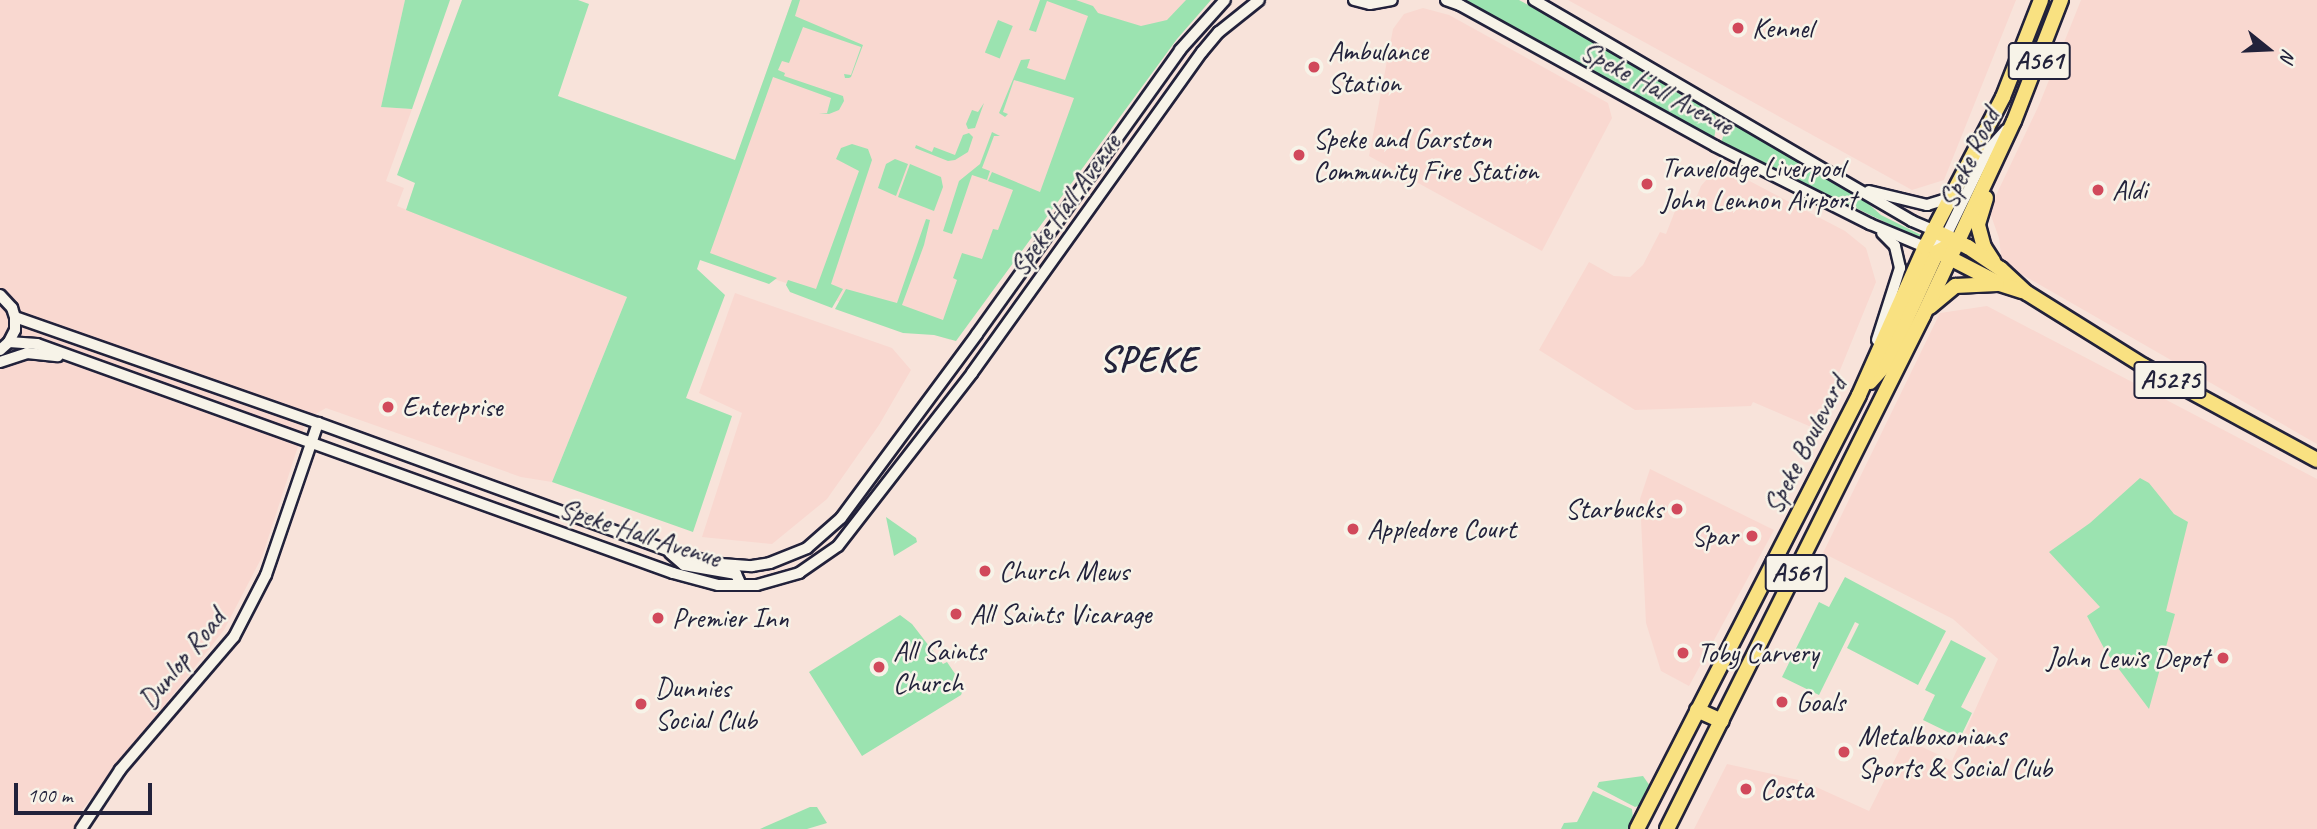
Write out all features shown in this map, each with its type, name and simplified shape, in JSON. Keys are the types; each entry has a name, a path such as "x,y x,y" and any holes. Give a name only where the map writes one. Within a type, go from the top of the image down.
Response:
{"highway":[{"name":"Speke Road","path":"1946,235 1950,198 2003,97 2041,0"},
{"name":"Speke Road","path":"1946,235 2014,121 2061,0"},
{"name":"A5275","path":"2000,276 1984,247 1978,225 2014,121"},
{"name":"A5275","path":"1946,235 2000,276 2144,366 2317,460"},
{"name":"Speke Boulevard","path":"1636,829 1859,395 1946,235"},
{"path":"1937,252 1946,235"},
{"name":"A5275","path":"1937,252 2000,276"},
{"name":"Speke Boulevard","path":"1667,829 1923,316 1937,252"},
{"path":"1923,316 1934,302 1955,286 2000,276"},
{"path":"1697,710 1721,721"},
{"path":"1688,726 1713,738"}],"street":[{"name":"Speke Hall Avenue","path":"15,317 318,423 667,550 721,564 752,566 792,556 825,535 841,518 964,353 1180,50 1226,0"},
{"name":"Speke Hall Avenue","path":"9,342 37,344 673,573 718,584 757,585 799,573 838,546 972,373 1202,52 1219,32 1259,0"},
{"path":"1354,0 1370,4 1392,0"},
{"name":"Speke Hall Avenue","path":"1446,0 1460,5 1633,103 1870,224 1937,252"},
{"name":"Speke Hall Avenue","path":"1534,0 1858,188 1946,235"},
{"path":"1858,188 1927,205 1950,198"},
{"path":"1859,395 1900,268 1895,246 1870,224"},
{"path":"0,295 12,308 15,317 9,342 0,350"},
{"path":"0,362 27,353 92,364"},
{"name":"Dunlop Road","path":"81,829 120,770 234,637 266,575 318,423"},
{"path":"667,550 684,565 736,574 741,585"}],"shaded area":[{"path":"0,0 405,0 381,107 412,109 386,181 404,188 397,206 627,297 552,482 521,477 326,408 307,419 262,557 224,630 81,811 74,829 0,829"},
{"path":"792,0 1205,0 950,340 702,254"},
{"path":"1568,0 2016,0 1944,180 1912,190"},
{"path":"2081,0 2317,0 2317,444 2002,263 1999,238 1989,210 2039,105"},
{"path":"1423,8 1449,15 1608,103 1612,118 1542,251 1369,156 1393,29 1404,14"},
{"path":"1719,165 1845,231 1866,248 1876,282 1816,429 1753,402 1751,406 1635,410 1539,350 1589,262 1614,276 1630,277 1643,265 1660,232 1666,234 1677,206 1691,210 1701,186"},
{"path":"735,293 892,348 911,370 879,425 827,499 772,544 702,537 742,413 699,393"},
{"path":"1987,306 2317,479 2317,829 1694,829 1727,764 1803,781 1869,811 1905,739 1952,761 1998,659 1953,619 1823,553 1940,313"},
{"path":"1650,469 1774,530 1689,686 1661,671 1646,623 1640,499"}],"green space":[{"path":"405,0 450,0 412,109 381,107"},
{"path":"462,0 578,0 589,4 558,96 735,160 792,0 800,0 795,16 863,45 851,77 849,78 845,78 844,74 851,75 861,47 803,27 789,63 782,61 778,70 785,73 784,76 843,96 844,101 839,110 829,114 819,113 827,113 831,98 773,77 710,253 777,278 769,284 700,260 697,269 725,295 686,398 732,416 693,532 552,482 627,297 406,210 415,183 397,175"},
{"path":"1040,0 1076,0 1093,6 1098,13 1141,26 1167,20 1186,0 1211,0 1177,39 956,341 934,335 903,333 835,309 846,289 897,303 926,219 930,220 924,245 902,305 943,320 957,280 953,278 962,253 982,259 993,229 998,230 1013,190 988,181 992,172 1040,192 1074,98 1014,80 1003,112 1008,114 1005,117 999,113 1021,60 1030,59 1027,68 1065,80 1088,16 1047,1 1036,32 1029,30"},
{"path":"1458,0 1519,0 1662,78 1676,92 1714,113 1717,121 1714,139"},
{"path":"998,20 1013,26 1000,58 985,52"},
{"path":"984,103 975,128 968,129 966,124 972,110 978,112"},
{"path":"1721,113 1837,176 1881,215 1921,235 1920,239 1721,143 1726,127"},
{"path":"992,132 1000,136 994,136 982,168 990,171 987,180 972,175 952,234 943,231 959,181 980,164"},
{"path":"969,133 973,137 968,152 955,160 948,161 915,148 916,145 932,152 934,147 955,155 963,135"},
{"path":"852,144 868,149 872,160 831,284 843,289 832,308 790,292 786,285 788,280 816,289 859,171 836,159 841,148"},
{"path":"895,159 908,164 896,196 878,188 886,164"},
{"path":"910,164 941,177 943,187 934,211 898,197"},
{"path":"2140,478 2149,483 2174,514 2188,522 2166,611 2175,614 2149,709 2106,652 2087,616 2100,607 2049,552 2090,523"},
{"path":"886,517 916,538 917,542 894,556"},
{"path":"1845,577 1946,631 1918,685 1847,648 1859,624 1855,622 1819,695 1782,677 1819,602 1829,607"},
{"path":"900,615 912,624 943,664 947,662 962,684 963,690 961,695 862,756 809,672"},
{"path":"1951,640 1986,658 1961,707 1972,713 1960,738 1923,720 1935,695 1925,690"},
{"path":"1643,776 1650,786 1641,805 1635,807 1597,787 1599,782"},
{"path":"1593,791 1632,809 1633,819 1629,829 1561,829 1564,823 1577,822"},
{"path":"810,807 817,807 827,823 807,829 760,829"}],"place":[{"name":"Kennel","path":"1738,28"},
{"name":"Ambulance Station","path":"1314,67"},
{"name":"Speke and Garston Community Fire Station","path":"1299,155"},
{"name":"Travelodge Liverpool John Lennon Airport","path":"1647,184"},
{"name":"Aldi","path":"2098,190"},
{"name":"Enterprise","path":"388,407"},
{"name":"Starbucks","path":"1677,509"},
{"name":"Appledore Court","path":"1353,529"},
{"name":"Spar","path":"1752,536"},
{"name":"Church Mews","path":"985,571"},
{"name":"All Saints Vicarage","path":"956,614"},
{"name":"Premier Inn","path":"658,618"},
{"name":"Toby Carvery","path":"1683,653"},
{"name":"John Lewis Depot","path":"2223,658"},
{"name":"All Saints Church","path":"879,667"},
{"name":"Goals","path":"1782,702"},
{"name":"Dunnies Social Club","path":"641,704"},
{"name":"Metalboxonians Sports & Social Club","path":"1844,752"},
{"name":"Costa","path":"1746,789"}],"district":[{"name":"SPEKE","path":"1149,360"}]}
